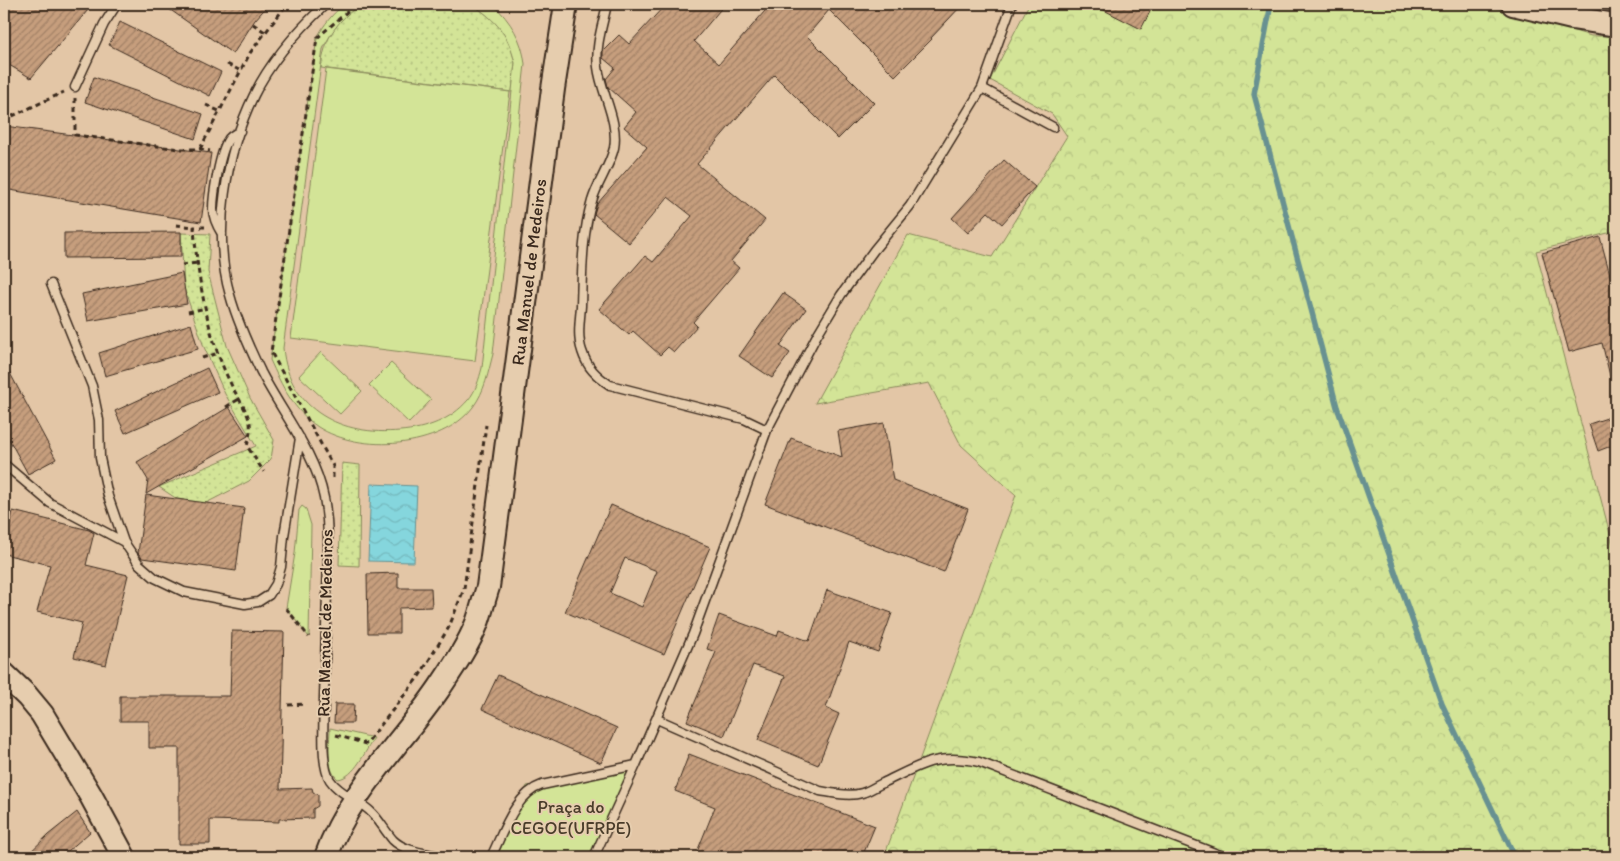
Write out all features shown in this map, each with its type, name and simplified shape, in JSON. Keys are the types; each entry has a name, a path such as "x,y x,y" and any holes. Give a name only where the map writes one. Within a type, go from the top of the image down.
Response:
{"main road":[{"name":"Rua Manuel de Medeiros","path":"326,857 332,840 355,801 438,690 457,660 476,625 488,587 552,97 566,4"},
{"path":"1513,4 1572,18 1616,25"},
{"path":"4,674 27,696 42,714 91,796 124,857"}],"lane":[{"path":"75,87 104,24 117,4"},
{"name":"Rua Manuel de Medeiros","path":"326,4 304,25 276,59 254,95 230,162 220,231 230,294 243,331 262,373 300,438 323,494 329,529 324,724 325,769 329,779 336,787 355,801"},
{"path":"607,4 597,53 598,68 615,133 614,149 592,200 588,215 583,256 581,349 587,364 597,377 610,385 744,419 767,430"},
{"path":"594,857 657,719 693,634 767,430 816,336 841,295 910,206 982,88 1012,4"},
{"path":"982,88 1053,127"},
{"path":"51,284 92,386 99,420 100,458 108,496 124,542 139,564 155,578 184,592 245,604 258,602 269,595 276,584 281,567 284,536 300,438"},
{"path":"4,464 50,503 124,542"},
{"path":"657,719 820,791 842,795 862,794 923,763 960,758 978,762 1225,857"},
{"path":"491,857 519,802 530,790 542,785 636,765"},
{"path":"355,801 371,812 394,841 406,849 443,857"}],"path":[{"path":"4,120 75,87 75,135 179,149 200,149 219,111 264,32 287,4"},
{"path":"333,486 333,466 271,352 317,38 356,4"},
{"path":"253,24 264,32"},
{"path":"227,64 241,71"},
{"path":"206,105 219,111"},
{"path":"176,225 220,231"},
{"path":"194,227 197,263 218,353 250,424 247,446 264,472"},
{"path":"182,265 197,263"},
{"path":"188,312 206,308"},
{"path":"202,358 218,353"},
{"path":"226,407 239,399"},
{"path":"330,733 366,744 420,675 449,627 464,588 487,422"},
{"path":"286,608 308,636"},
{"path":"288,705 306,704"}],"green space":[{"path":"345,4 362,4 349,13 339,24 323,49 283,348 287,370 296,388 307,403 322,415 339,424 358,429 379,431 400,431 428,426 454,413 473,393 482,368 515,63 509,44 495,22 472,4 493,4 515,31 524,55 525,64 493,354 486,382 473,407 459,421 441,432 421,439 399,443 377,444 355,441 335,436 318,427 295,405 270,360 317,38 329,19"},
{"path":"362,4 472,4 494,20 504,33 511,47 515,63 512,92 321,68 325,48 338,23"},
{"path":"1029,4 1484,4 1591,36 1616,36 1616,231 1536,251 1616,557 1616,857 884,857 1016,495 961,445 929,383 815,403 908,235 992,257 1067,136 1052,114 990,80"},
{"path":"326,69 510,92 475,361 291,338"},
{"path":"181,233 210,234 208,272 227,346 250,398 274,440 271,459 249,481 206,503 177,499 159,487 256,446 225,394 204,347 184,288"},
{"path":"321,352 362,391 340,414 299,376"},
{"path":"391,363 431,400 409,423 369,385"},
{"path":"342,463 360,465 359,566 339,565"},
{"path":"302,506 306,509 311,525 309,637 286,608 295,553 299,510"},
{"path":"330,728 374,738 350,774 338,779 331,769"},
{"name":"Praça do CEGOE(UFRPE)","path":"637,767 596,857 494,857 527,786"}],"water":[{"path":"371,484 417,486 414,562 368,561"}],"building":[{"path":"4,4 93,4 31,78 4,62"},
{"path":"162,4 269,4 255,20 233,54"},
{"path":"666,4 725,4 694,41 719,64 771,4 963,4 895,76 829,10 807,36 874,103 838,139 774,75 697,164 765,220 731,261 739,268 693,322 697,326 674,352 668,347 660,355 633,331 629,335 599,309 645,256 653,262 692,216 668,197 629,243 594,214 597,204 647,147 624,127 636,112 608,87 606,79 615,68 603,58 603,51 619,35 629,44"},
{"path":"1092,4 1154,4 1141,29"},
{"path":"120,22 221,72 210,96 109,45"},
{"path":"94,77 203,114 195,139 85,102"},
{"path":"4,126 211,153 201,222 4,189"},
{"path":"1004,160 1035,187 1002,224 988,212 968,233 952,218"},
{"path":"181,232 181,257 64,258 64,233"},
{"path":"1600,237 1616,297 1616,376 1610,376 1602,343 1569,352 1542,253"},
{"path":"182,273 187,304 88,321 82,294"},
{"path":"783,293 806,309 780,346 790,353 772,378 739,356"},
{"path":"191,324 198,349 105,376 99,353"},
{"path":"4,362 56,459 28,474 4,430"},
{"path":"207,368 218,392 125,433 115,411"},
{"path":"229,407 248,436 146,494 148,480 137,462"},
{"path":"1616,415 1616,444 1598,451 1589,424"},
{"path":"884,423 893,480 968,509 944,572 765,504 791,438 842,457 838,431"},
{"path":"146,495 244,508 236,571 142,558 138,553"},
{"path":"611,505 710,547 664,654 565,612","holes":["625,558 657,571 642,607 610,593"]},
{"path":"13,511 89,530 94,533 86,565 128,575 106,665 74,657 82,623 37,612 50,565 4,554"},
{"path":"398,573 398,588 431,588 432,607 399,608 399,633 368,633 367,574"},
{"path":"827,590 892,613 878,652 849,642 826,708 839,714 818,765 758,740 785,676 753,665 724,736 687,721 716,652 707,649 719,615 777,636 779,630 809,641"},
{"path":"232,631 284,632 280,789 312,788 313,792 318,795 318,806 313,809 313,818 279,819 279,822 210,820 210,844 179,844 179,748 149,748 149,721 120,721 120,696 230,696"},
{"path":"498,675 617,728 601,763 482,709"},
{"path":"335,704 354,704 353,723 334,723"},
{"path":"689,754 875,826 862,857 695,857 715,807 675,791"},
{"path":"77,812 90,832 61,857 25,857 48,835"}],"waterway":[{"path":"1271,4 1254,94 1337,407 1442,704 1515,857"}]}
